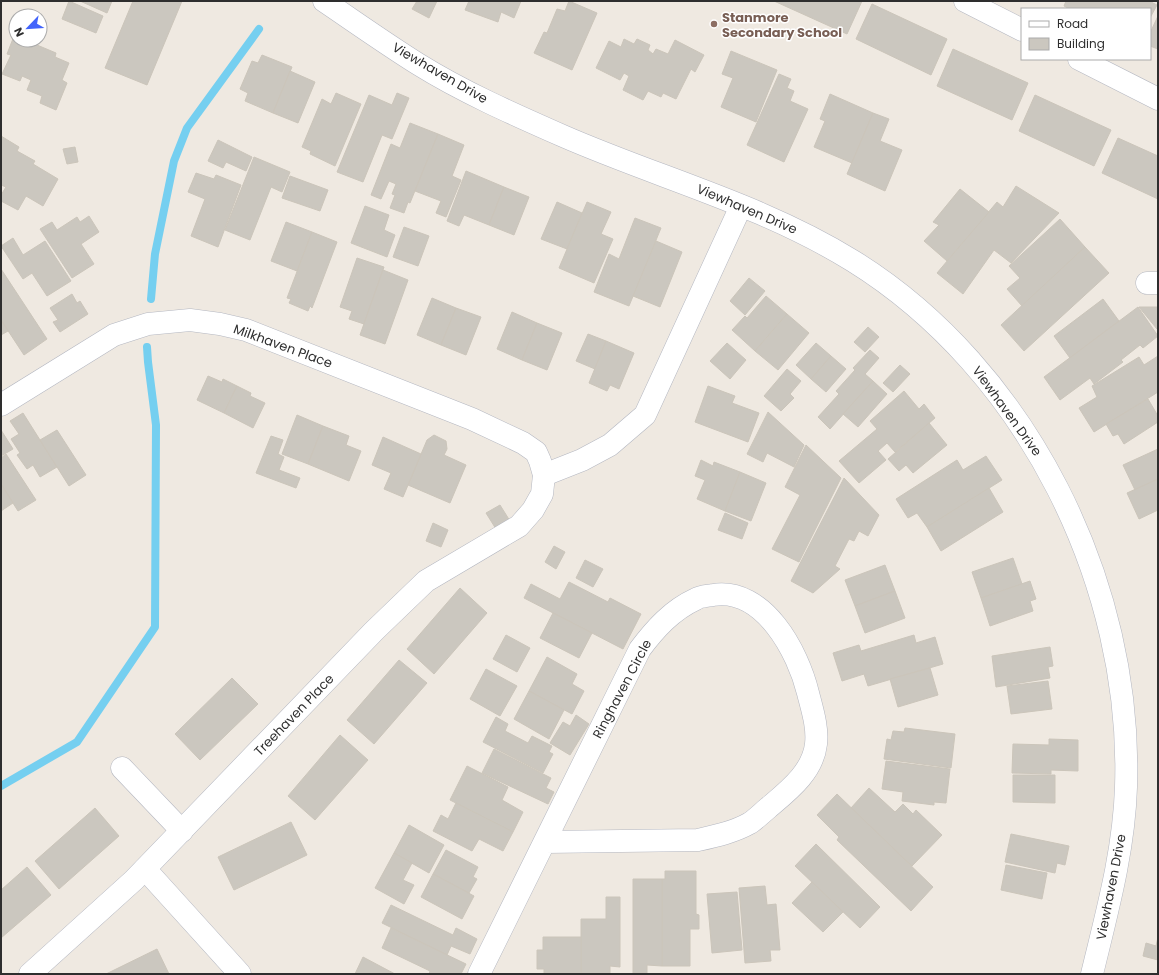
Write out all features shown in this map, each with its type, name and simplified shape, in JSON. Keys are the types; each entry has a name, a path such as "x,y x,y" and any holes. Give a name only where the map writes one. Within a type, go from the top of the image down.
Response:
{"street":[{"name":"Viewhaven Drive","path":"324,1 417,63 463,90 565,137 685,182 800,231 852,260 889,285 941,329 988,381 1038,451 1065,500 1089,559 1108,622 1118,669 1125,731 1126,787 1121,853 1092,974"},
{"path":"965,1 1021,29"},
{"path":"1081,60 1158,98"},
{"path":"542,468 582,460 610,445 645,415 742,206"},
{"name":"Milkhaven Place","path":"1,405 114,335 148,324 190,320 220,324 246,330 472,419 523,443 536,452 542,468"},
{"name":"Treehaven Place","path":"30,974 145,869 374,631 426,581 519,526 532,510 542,494 542,468"},
{"name":"Ringhaven Circle","path":"479,974 640,649 656,628 673,612 697,598 724,594 746,600 772,619 795,656 806,684 816,730 816,744 812,760 794,786 750,823 719,836 698,840 545,842"},
{"path":"122,768 182,831"},
{"path":"145,869 240,974"}],"building":[{"path":"69,1 103,16 96,33 62,19"},
{"path":"80,1 112,1 107,13"},
{"path":"133,1 182,1 147,85 105,68"},
{"path":"417,1 437,1 429,18 412,9"},
{"path":"469,1 521,1 514,18 501,12 498,22 465,10"},
{"path":"569,1 597,13 572,70 534,53 544,32 547,33 557,9 565,11"},
{"path":"774,1 862,1 847,34"},
{"path":"1066,1 1149,1 1157,5 1151,16 1151,8 1068,8 1064,6"},
{"path":"872,4 947,39 931,75 856,39"},
{"path":"1158,16 1158,49 1151,46 1151,31"},
{"path":"624,39 634,44 637,39 650,45 648,50 653,54 656,49 668,54 675,40 704,55 695,72 691,69 676,99 663,93 661,97 648,91 643,100 623,90 629,76 624,73 620,80 596,68 609,41 621,47"},
{"path":"9,48 44,48 56,53 55,57 69,63 62,80 67,83 56,110 40,103 42,96 27,90 31,80 22,76 20,81 2,74 11,55 7,54"},
{"path":"953,49 1028,83 1012,120 937,86"},
{"path":"731,51 777,70 756,122 721,107 733,78 722,74"},
{"path":"262,55 292,67 273,113 245,101 248,93 240,89 252,61 258,63"},
{"path":"290,71 315,82 298,123 273,113"},
{"path":"779,74 791,79 787,88 794,91 790,101 808,109 784,162 747,145"},
{"path":"336,93 361,104 335,166 310,154 311,151 302,147 322,99 331,104"},
{"path":"397,93 409,98 392,139 382,135 363,182 337,172 369,95 392,105"},
{"path":"830,94 873,113 852,163 814,147 825,121 820,119"},
{"path":"1035,95 1111,130 1094,166 1019,131"},
{"path":"873,113 889,119 880,141 902,150 885,191 847,174"},
{"path":"410,123 438,134 410,203 408,202 404,213 390,208 395,195 392,194 396,184 389,181 381,199 371,195 391,144 400,148"},
{"path":"438,134 464,145 452,176 461,180 446,217 436,213 441,201 415,191"},
{"path":"1,136 19,147 17,151 35,161 33,164 58,179 43,206 26,196 18,210 1,201 1,195 6,187 1,185"},
{"path":"1118,138 1158,156 1158,199 1102,173"},
{"path":"218,140 252,157 246,171 226,162 223,168 208,161"},
{"path":"75,147 78,162 67,164 63,149"},
{"path":"254,157 290,172 282,192 271,187 250,240 225,230"},
{"path":"466,171 504,187 489,225 464,215 459,226 447,221"},
{"path":"196,173 214,179 216,175 241,185 218,247 191,236 205,199 188,192"},
{"path":"290,176 328,190 320,211 282,198"},
{"path":"1016,186 1059,213 1011,263 994,250 963,294 937,273 997,202 1003,207"},
{"path":"504,187 529,197 514,235 489,225"},
{"path":"960,189 989,212 947,261 924,241 939,225 933,222"},
{"path":"557,202 582,213 567,249 541,239"},
{"path":"587,202 611,212 601,234 613,239 594,283 559,268"},
{"path":"365,206 389,215 384,230 395,235 387,257 351,243"},
{"path":"89,216 99,232 81,244 94,264 72,278 40,229 52,222 57,230 77,217 80,222"},
{"path":"635,218 661,228 629,306 594,292 609,254 619,259"},
{"path":"1060,219 1085,247 1022,306 1007,289 1020,278 1009,266"},
{"path":"286,222 312,232 297,271 271,261"},
{"path":"404,227 429,236 418,266 393,257"},
{"path":"312,232 337,242 312,308 310,306 308,311 289,303 291,299 287,298"},
{"path":"13,238 23,255 45,241 71,281 47,296 32,273 23,279 1,246"},
{"path":"656,241 682,252 660,307 633,296"},
{"path":"1085,247 1109,273 1024,351 1001,325"},
{"path":"357,258 384,267 364,324 349,319 352,311 340,307"},
{"path":"1,269 47,339 24,355 1,320"},
{"path":"383,270 408,280 385,344 360,335"},
{"path":"749,278 765,291 745,315 730,301"},
{"path":"72,294 77,303 80,301 88,314 60,332 53,322 58,320 50,308"},
{"path":"766,296 787,314 755,351 732,330 745,316 747,318"},
{"path":"432,298 456,308 441,345 417,335"},
{"path":"1103,299 1119,321 1070,358 1054,336"},
{"path":"1138,307 1158,336 1143,348 1140,345 1121,360 1123,362 1094,384 1090,378 1060,400 1044,377"},
{"path":"1139,307 1158,307 1158,329 1157,329"},
{"path":"456,308 481,317 466,355 441,345"},
{"path":"512,312 537,323 522,360 497,349"},
{"path":"787,314 809,333 778,370 755,351"},
{"path":"1,320 8,331 1,335"},
{"path":"537,323 562,333 547,370 522,360"},
{"path":"868,327 879,337 865,352 854,342"},
{"path":"588,334 606,341 595,369 576,361"},
{"path":"606,341 634,353 619,389 610,385 607,391 589,383"},
{"path":"727,343 746,360 730,379 710,361"},
{"path":"816,343 831,356 811,379 796,365"},
{"path":"870,350 879,358 865,374 873,381 830,429 818,417 839,394 836,391 855,370 853,368"},
{"path":"831,356 846,369 826,392 811,379"},
{"path":"1158,356 1158,392 1094,432 1079,408 1097,397 1092,386 1139,357 1144,365"},
{"path":"900,365 910,374 893,392 883,383"},
{"path":"787,369 801,381 790,394 794,398 781,411 764,396"},
{"path":"208,376 222,382 223,379 237,386 224,413 197,400"},
{"path":"873,381 887,394 858,427 843,414"},
{"path":"237,386 251,393 250,396 265,403 253,428 224,413"},
{"path":"708,386 735,396 732,403 759,413 748,442 695,422"},
{"path":"904,391 919,409 924,404 935,418 895,452 887,443 878,451 886,460 859,483 839,461 877,429 870,421"},
{"path":"1148,399 1158,416 1158,422 1124,444 1118,434 1113,436 1106,424"},
{"path":"768,412 804,445 794,467 767,453 763,462 747,454"},
{"path":"23,413 57,467 40,477 33,465 27,469 17,455 20,453 11,439 19,434 10,421"},
{"path":"297,415 323,426 308,464 282,454"},
{"path":"929,423 947,445 913,473 906,465 899,471 888,459"},
{"path":"323,426 349,436 346,445 361,451 349,481 308,464"},
{"path":"1,430 13,449 1,456"},
{"path":"57,430 86,475 69,486 40,440"},
{"path":"434,435 446,441 447,449 444,455 466,465 450,503 408,485 427,440"},
{"path":"271,436 283,440 278,454 284,457 279,470 300,478 296,488 256,473"},
{"path":"383,437 421,454 403,497 384,489 391,473 372,465"},
{"path":"806,445 841,478 799,562 772,549 800,495 785,487"},
{"path":"1158,449 1158,479 1135,490 1123,465"},
{"path":"6,454 36,500 18,511 1,484 1,458"},
{"path":"986,456 1002,480 927,527 917,513 908,518 896,499 957,460 963,470"},
{"path":"701,460 713,466 714,462 740,472 725,511 697,499 705,480 695,476"},
{"path":"740,472 766,483 751,521 725,511"},
{"path":"844,478 879,515 868,536 859,531 854,541 849,539 835,566 840,569 813,593 791,581"},
{"path":"1158,479 1158,510 1139,519 1127,493"},
{"path":"1,484 13,503 1,511"},
{"path":"989,488 1003,512 941,551 927,527"},
{"path":"500,505 510,521 496,529 486,513"},
{"path":"725,513 748,523 742,539 718,530"},
{"path":"433,523 448,530 441,547 426,541"},
{"path":"554,546 565,552 556,569 545,562"},
{"path":"1013,558 1022,584 981,598 972,572"},
{"path":"585,560 603,569 593,587 576,578"},
{"path":"885,565 895,591 855,606 845,580"},
{"path":"1030,581 1036,599 1030,601 1033,611 990,626 981,598"},
{"path":"569,582 608,602 610,598 641,614 623,649 524,598 531,584 560,599"},
{"path":"460,588 487,613 434,674 407,649"},
{"path":"895,591 905,618 865,633 855,606"},
{"path":"553,613 592,633 579,658 540,638"},
{"path":"506,635 530,648 517,672 493,659"},
{"path":"914,635 916,643 935,637 943,664 868,686 864,674 842,681 833,653 859,645 861,651"},
{"path":"1050,647 1053,666 1048,667 1050,678 996,687 992,656"},
{"path":"547,657 577,674 572,684 584,691 572,714 529,691"},
{"path":"399,660 427,683 374,744 347,720"},
{"path":"930,668 938,695 898,707 890,679"},
{"path":"486,669 517,686 500,716 470,699"},
{"path":"232,678 258,704 200,760 175,734"},
{"path":"1048,681 1052,709 1011,714 1007,686"},
{"path":"529,691 564,710 549,739 514,719"},
{"path":"576,715 589,724 570,755 550,743 563,722 570,726"},
{"path":"496,717 508,724 505,731 528,743 532,736 552,746 549,752 553,754 543,773 483,742"},
{"path":"905,728 955,734 951,768 884,759 887,739 891,740 893,731 904,732"},
{"path":"340,735 368,760 315,820 288,796"},
{"path":"1049,739 1078,740 1078,771 1051,770 1051,774 1012,773 1013,744 1049,745"},
{"path":"494,749 551,778 546,788 554,792 548,804 482,773"},
{"path":"886,761 950,769 946,803 934,802 934,805 902,801 903,792 882,789"},
{"path":"467,766 508,787 502,800 523,812 513,832 450,800"},
{"path":"1013,775 1055,775 1055,803 1013,802"},
{"path":"869,788 895,812 903,804 913,814 916,810 942,835 912,866 851,808"},
{"path":"837,794 933,887 911,911 837,840 839,837 817,815"},
{"path":"456,803 513,832 503,851 479,839 472,851 433,831 441,815 448,819"},
{"path":"95,808 119,836 59,889 35,861"},
{"path":"291,822 307,855 234,890 218,857"},
{"path":"409,825 444,845 429,873 394,853"},
{"path":"1011,834 1069,846 1065,865 1057,863 1055,873 1005,862"},
{"path":"816,844 880,907 860,928 795,866"},
{"path":"446,850 478,867 473,877 477,879 469,893 433,874"},
{"path":"394,853 412,863 403,880 414,885 404,904 375,888"},
{"path":"1006,865 1047,873 1042,899 1001,890"},
{"path":"27,867 51,895 1,938 1,890"},
{"path":"665,871 696,871 696,914 699,915 699,929 690,929 690,966 662,966 662,879 665,879"},
{"path":"433,874 474,896 462,919 421,897"},
{"path":"633,879 662,879 662,966 647,965 647,973 633,973"},
{"path":"812,882 843,912 823,932 792,903"},
{"path":"765,886 767,905 776,904 780,950 770,950 771,961 745,963 739,888"},
{"path":"737,892 742,950 712,953 707,894"},
{"path":"606,897 620,897 620,967 610,966 610,974 581,974 581,919 606,919"},
{"path":"391,905 453,935 456,928 477,939 470,954 451,946 447,955 382,923"},
{"path":"391,928 466,964 461,974 429,974 430,971 382,948"},
{"path":"543,937 581,937 581,974 544,974 544,969 537,969 537,950 543,950"},
{"path":"1158,937 1158,960 1143,956 1146,943 1156,946"},
{"path":"157,949 169,974 106,974"},
{"path":"363,957 395,974 355,974"}],"waterway":[{"path":"151,299 155,254 174,161 187,128 259,29"},
{"path":"1,786 77,742 155,627 156,425 147,347"}],"place":[{"name":"Stanmore Secondary School","path":"714,24"}]}
